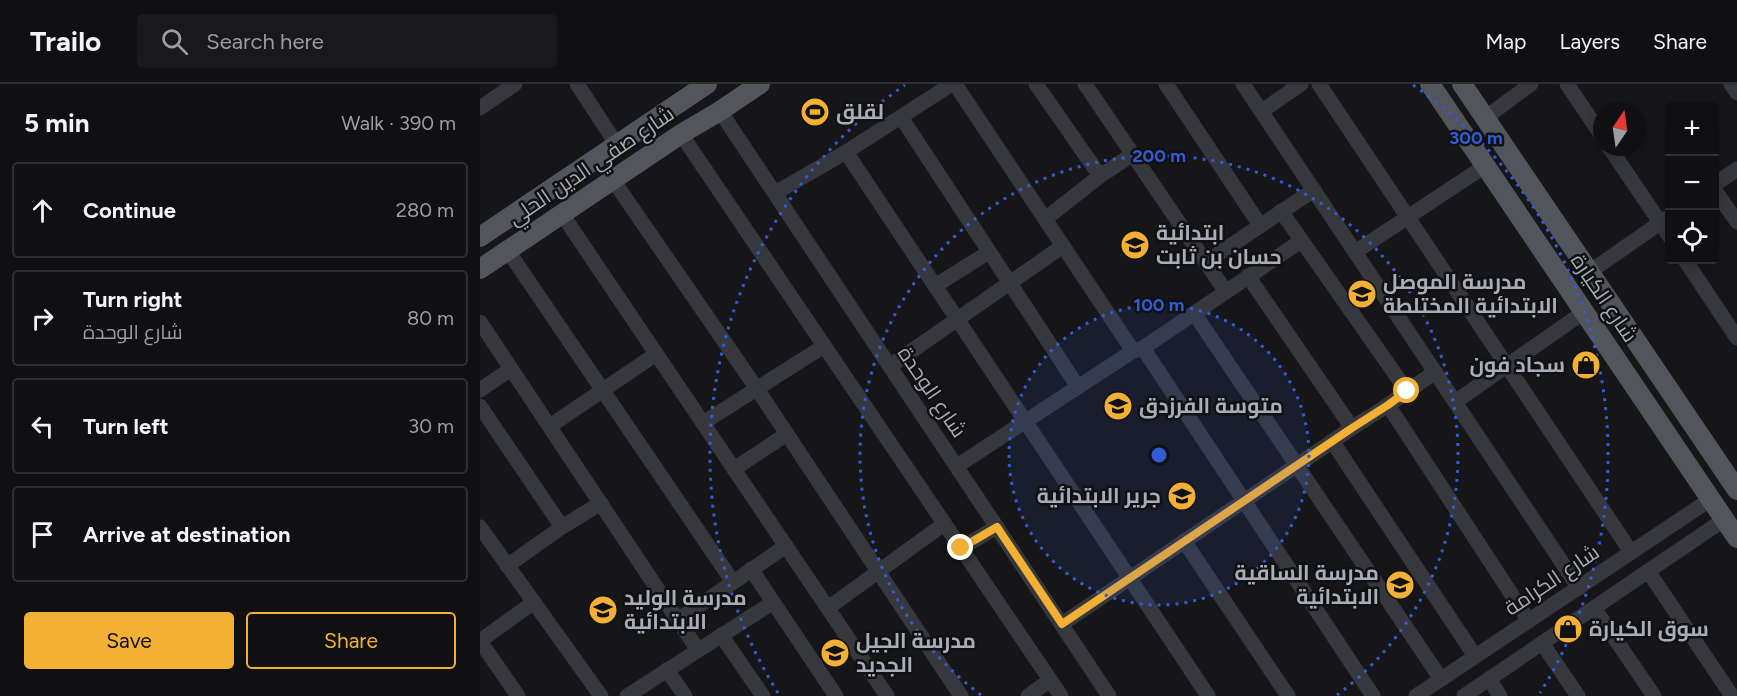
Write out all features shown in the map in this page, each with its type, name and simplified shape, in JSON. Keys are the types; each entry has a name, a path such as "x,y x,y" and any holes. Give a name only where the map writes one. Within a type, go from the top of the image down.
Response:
{"main road":[{"name":"شارع صفي الدين الحلي","path":"480,237 707,84"},
{"name":"شارع صفي الدين الحلي","path":"480,269 681,134 760,84"},
{"name":"شارع الكيارة","path":"1430,84 1737,538"},
{"name":"شارع الكيارة","path":"1462,84 1588,273 1735,485"},
{"path":"596,160 595,175 603,181 613,180"},
{"path":"1498,184 1519,170"},
{"path":"567,178 577,178 585,183 587,188 585,198"}],"street":[{"path":"480,108 515,84"},
{"path":"775,193 846,152 953,84 1063,246 1244,501 1373,696"},
{"path":"1036,84 1100,176"},
{"path":"1084,84 1226,292"},
{"path":"1166,84 1260,225"},
{"path":"1243,84 1579,588"},
{"path":"1262,111 1301,84"},
{"path":"1319,84 1631,552"},
{"path":"1485,118 1531,84"},
{"path":"1567,84 1593,123"},
{"path":"1731,84 1737,93"},
{"path":"585,87 617,145"},
{"name":"شارع الوحدة","path":"720,111 1109,696"},
{"path":"901,117 1078,387"},
{"path":"681,134 1061,696"},
{"path":"846,152 1208,696"},
{"path":"1045,219 1100,176 1133,154"},
{"path":"1588,273 1665,219 1616,156"},
{"path":"1355,252 1485,166"},
{"path":"1719,183 1737,169"},
{"path":"613,180 757,389 961,696"},
{"path":"1206,262 1314,190"},
{"path":"1719,195 1737,222"},
{"path":"1281,211 1407,391"},
{"path":"562,214 887,696"},
{"path":"957,466 1301,241"},
{"path":"890,366 1063,246"},
{"path":"508,250 733,582"},
{"path":"935,286 989,252"},
{"path":"1688,264 1737,338"},
{"path":"1248,276 1352,428"},
{"path":"1455,402 1584,312"},
{"path":"1194,313 1441,679"},
{"path":"480,322 698,650"},
{"path":"703,423 824,346"},
{"path":"550,426 656,354"},
{"path":"480,390 511,369"},
{"path":"1062,624 1435,372"},
{"path":"1388,405 1529,621"},
{"path":"480,406 562,527"},
{"path":"734,469 787,434"},
{"path":"1332,441 1475,656"},
{"name":"شارع الكرامة","path":"1416,696 1711,499"},
{"path":"507,566 601,503"},
{"path":"1464,696 1725,519"},
{"path":"828,608 944,524"},
{"path":"480,527 601,696"},
{"path":"961,548 997,527"},
{"path":"1184,541 1288,696"},
{"path":"678,620 786,546"},
{"path":"751,569 836,696"},
{"path":"1648,571 1732,696"},
{"path":"518,696 480,641 534,602"},
{"path":"627,696 772,603"},
{"path":"1594,608 1654,696"},
{"path":"722,635 763,696"},
{"path":"1542,643 1578,696"},
{"path":"667,670 685,696"},
{"path":"1489,679 1500,696"},
{"path":"1028,696 1050,680"}],"place":[{"name":"لقلق","path":"815,112"},
{"name":"ابتدائية حسان بن ثابت","path":"1135,245"},
{"name":"مدرسة الموصل الابتدائية المختلطة","path":"1362,294"},
{"name":"سجاد فون","path":"1586,365"},
{"name":"متوسة الفرزدق","path":"1118,406"},
{"name":"جرير الابتدائية","path":"1182,496"},
{"name":"مدرسة الساقية الابتدائية","path":"1400,585"},
{"name":"مدرسة الوليد الابتدائية","path":"603,610"},
{"name":"سوق الكيارة","path":"1568,629"},
{"name":"مدرسة الجيل الجديد","path":"835,653"}],"route":[{"path":"961,548 997,527 1062,624 1407,391"}]}
